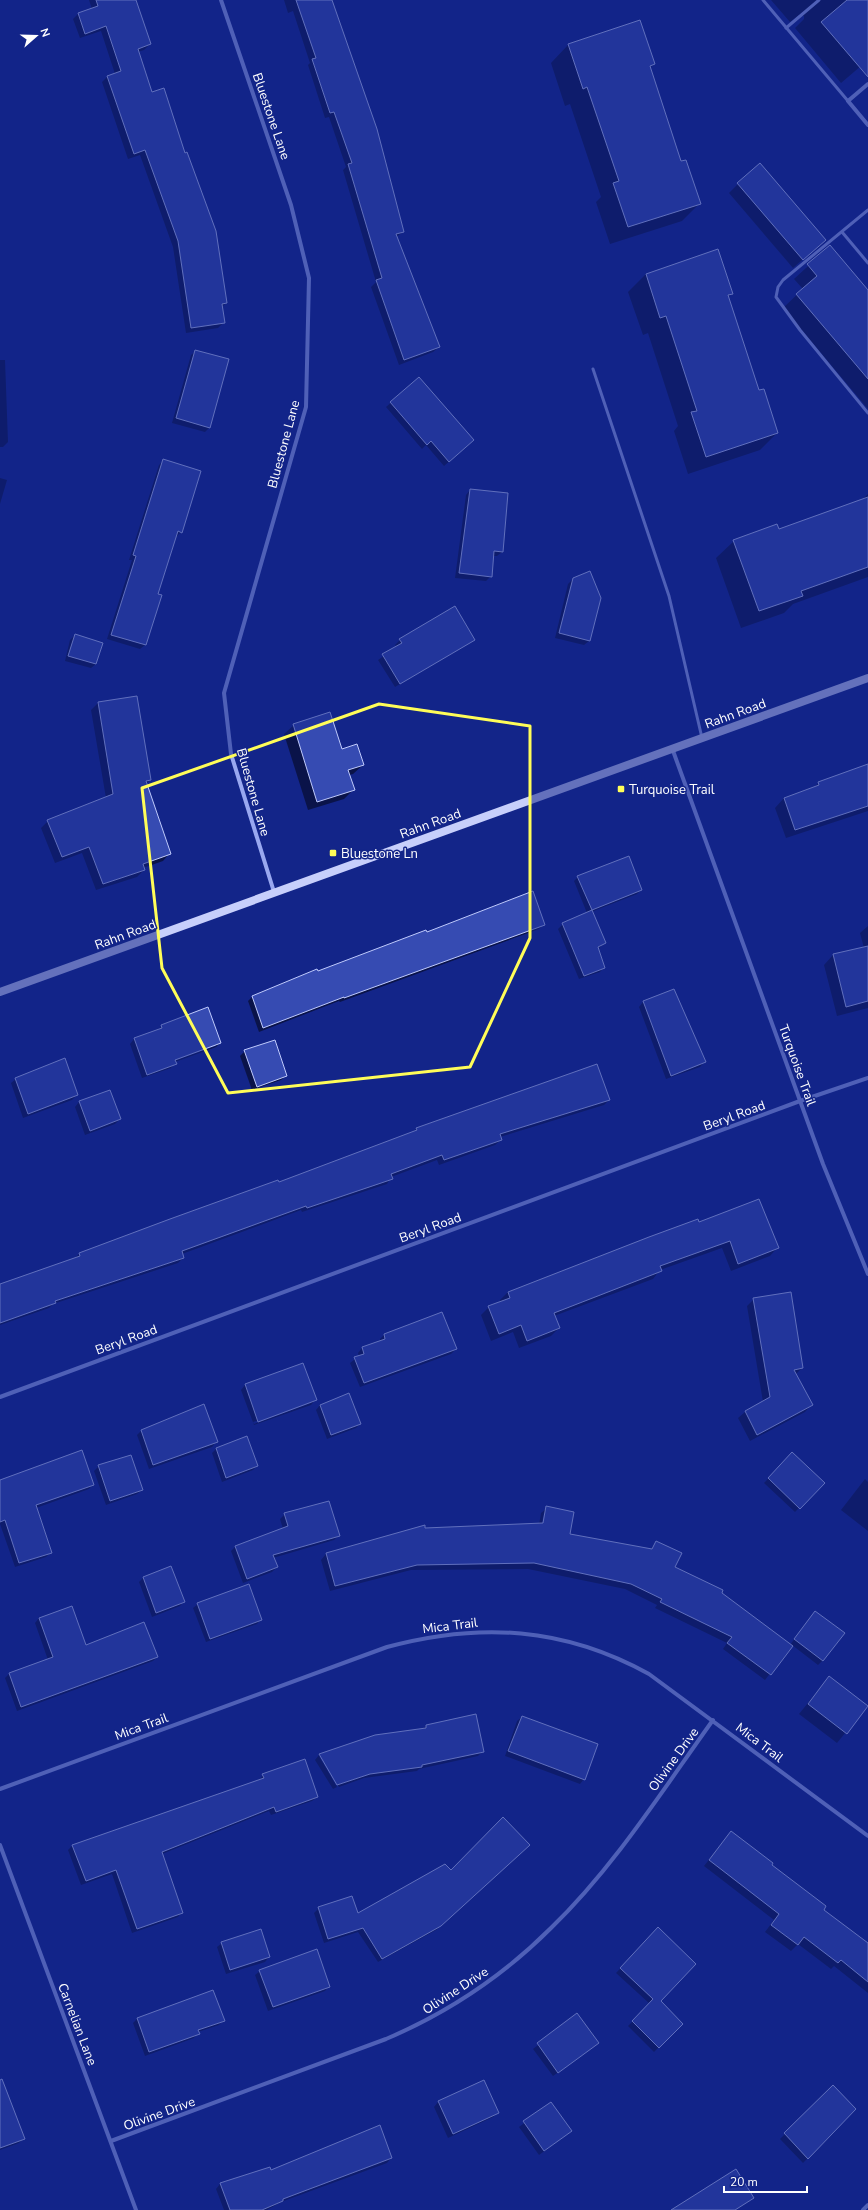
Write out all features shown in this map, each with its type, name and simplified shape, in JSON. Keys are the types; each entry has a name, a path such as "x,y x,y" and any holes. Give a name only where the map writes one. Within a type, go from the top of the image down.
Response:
{"street":[{"name":"Bluestone Lane","path":"221,0 292,205 309,278 306,407 224,692 231,754 274,892"},
{"path":"868,84 848,101 868,125"},
{"name":"Rahn Road","path":"0,992 868,678"},
{"name":"Turquoise Trail","path":"672,748 800,1101 837,1200 868,1274"},
{"name":"Beryl Road","path":"0,1397 800,1101 868,1078"},
{"name":"Mica Trail","path":"0,1789 387,1647 431,1636 461,1633 487,1631 535,1633 554,1637 603,1652 649,1674 868,1836"},
{"name":"Olivine Drive","path":"111,2141 386,2039 423,2022 486,1982 539,1940 595,1880 636,1827 713,1720"},
{"name":"Carnelian Lane","path":"0,1845 136,2210"},
{"path":"863,2210 868,2205"}],"lane":[{"path":"763,0 848,101"},
{"path":"786,28 820,0"},
{"path":"868,210 784,280 778,287 776,298 800,330 868,413"},
{"path":"842,232 868,264"},
{"path":"594,369 669,596 702,738"}],"highlighted area":[{"path":"379,704 530,726 530,938 470,1067 228,1093 162,968 142,788"}],"building":[{"path":"96,0 136,0 151,44 138,49 152,92 164,88 185,153 187,152 216,231 227,303 222,304 225,323 191,328 178,241 145,150 134,154 107,76 121,71 106,26 85,34 78,13 98,6"},
{"path":"296,0 332,0 377,129 404,232 396,234 440,347 404,360 376,280 382,278 348,164 352,163 334,112 330,113 312,59 316,58"},
{"path":"847,0 868,0 868,77 821,22"},
{"path":"640,20 655,64 650,66 681,161 686,160 701,204 628,227 613,183 619,181 587,87 583,89 568,44"},
{"path":"760,163 826,240 803,260 737,183"},
{"path":"830,245 868,290 868,379 796,294 817,276 807,264"},
{"path":"718,249 733,294 728,295 759,390 764,389 778,433 706,457 691,412 697,411 666,316 660,318 646,274"},
{"path":"195,350 229,359 210,428 176,418"},
{"path":"419,377 474,440 449,462 431,441 427,445 390,402"},
{"path":"163,459 201,471 182,533 178,531 158,594 162,595 146,645 111,635 136,556 133,555"},
{"path":"470,489 508,493 503,552 494,551 492,577 459,573"},
{"path":"868,497 868,567 801,591 803,596 759,611 733,540 777,524 779,529"},
{"path":"590,571 601,598 590,641 559,633 573,578"},
{"path":"455,606 475,640 400,684 382,654 402,643 399,639"},
{"path":"75,634 103,643 96,664 68,656"},
{"path":"137,696 151,780 146,781 171,854 143,864 145,870 103,884 89,847 62,857 47,820 113,794 98,702"},
{"path":"330,712 342,749 357,744 364,765 348,770 355,790 317,802 293,724"},
{"path":"868,764 868,806 795,830 784,798 819,785 818,782"},
{"path":"629,856 642,890 592,910 577,876"},
{"path":"533,891 545,925 344,997 263,1028 252,996 317,969 318,971 426,930 427,932"},
{"path":"592,910 606,943 598,947 605,968 584,976 562,923"},
{"path":"868,946 868,1001 846,1007 833,954"},
{"path":"674,989 706,1062 671,1076 643,1001"},
{"path":"208,1007 221,1043 175,1060 177,1064 147,1075 134,1038 162,1028 161,1025"},
{"path":"275,1040 287,1076 257,1087 244,1050"},
{"path":"65,1058 78,1095 28,1114 15,1078"},
{"path":"597,1064 610,1100 500,1134 502,1140 444,1160 442,1155 391,1174 393,1179 307,1208 306,1206 182,1251 184,1258 55,1301 56,1303 0,1323 0,1284 80,1256 79,1253 170,1219 278,1180 279,1182 417,1130 416,1128"},
{"path":"110,1090 121,1119 90,1131 79,1101"},
{"path":"759,1199 779,1248 738,1264 730,1241 660,1266 662,1271 554,1313 560,1328 527,1341 521,1325 499,1334 488,1306 510,1298 508,1292 649,1237 698,1219 699,1222"},
{"path":"791,1292 803,1368 794,1370 813,1405 757,1435 745,1411 770,1397 753,1298"},
{"path":"442,1312 457,1349 364,1383 354,1357 364,1354 362,1347 385,1339 384,1334"},
{"path":"303,1363 317,1400 258,1422 245,1384"},
{"path":"349,1393 361,1424 331,1435 320,1405"},
{"path":"204,1404 218,1442 153,1465 141,1430"},
{"path":"247,1436 258,1466 226,1478 216,1448"},
{"path":"82,1450 94,1485 36,1505 52,1553 19,1563 5,1520 0,1522 0,1480"},
{"path":"792,1452 825,1483 800,1509 768,1478"},
{"path":"131,1455 143,1490 110,1501 98,1465"},
{"path":"329,1501 340,1536 273,1555 278,1567 247,1579 235,1546 288,1526 284,1513"},
{"path":"546,1506 574,1512 570,1534 652,1549 656,1541 682,1553 675,1567 723,1590 722,1593 793,1646 771,1675 727,1643 732,1637 660,1602 662,1599 631,1584 534,1563 417,1565 335,1586 326,1553 425,1525 425,1528 543,1523"},
{"path":"171,1566 185,1602 156,1613 143,1577"},
{"path":"249,1584 262,1620 210,1639 197,1603"},
{"path":"72,1606 86,1645 144,1622 158,1657 21,1707 9,1673 53,1657 39,1618"},
{"path":"815,1611 845,1633 823,1661 794,1639"},
{"path":"829,1676 868,1706 847,1734 808,1704"},
{"path":"476,1714 484,1752 422,1765 422,1767 370,1774 337,1785 319,1754 375,1735 426,1728 426,1725"},
{"path":"522,1716 598,1744 585,1780 508,1751"},
{"path":"305,1759 318,1797 276,1812 274,1807 162,1852 183,1913 137,1929 116,1870 86,1881 72,1845 264,1778 262,1774"},
{"path":"503,1817 530,1845 441,1926 382,1959 363,1928 328,1939 318,1907 352,1896 358,1913 445,1864 451,1870"},
{"path":"731,1831 773,1863 772,1865 826,1906 824,1910 868,1943 868,1982 841,1960 838,1963 804,1937 798,1945 771,1925 779,1914 709,1860"},
{"path":"658,1927 696,1964 661,2001 683,2024 659,2048 632,2021 653,1999 620,1968"},
{"path":"261,1929 270,1957 230,1970 221,1942"},
{"path":"317,1949 330,1987 273,2007 259,1970"},
{"path":"213,1990 225,2021 198,2030 200,2034 149,2052 137,2018"},
{"path":"577,2013 599,2043 558,2073 537,2043"},
{"path":"2,2079 25,2139 0,2148 0,2080"},
{"path":"484,2080 499,2113 453,2134 438,2101"},
{"path":"833,2085 856,2109 808,2159 784,2133"},
{"path":"551,2102 572,2131 544,2151 523,2121"},
{"path":"380,2125 392,2158 283,2199 283,2201 262,2210 230,2210 220,2183 270,2167 271,2170"},
{"path":"736,2169 754,2198 735,2210 671,2210"}],"place":[{"name":"Turquoise Trail","path":"621,789"},
{"name":"Bluestone Ln","path":"333,853"}]}
